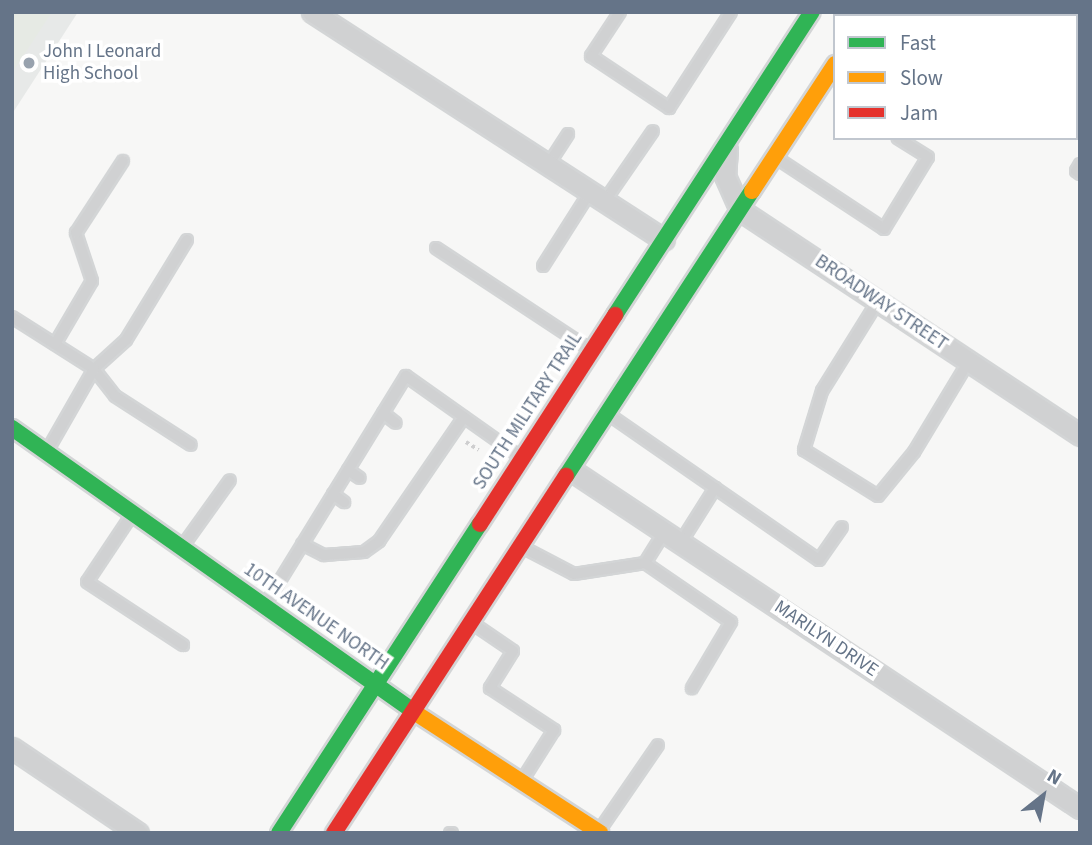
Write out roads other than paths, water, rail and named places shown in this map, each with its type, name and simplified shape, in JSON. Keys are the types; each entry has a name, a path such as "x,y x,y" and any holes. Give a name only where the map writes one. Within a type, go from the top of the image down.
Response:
{"main road":[{"name":"SOUTH MILITARY TRAIL","path":"279,833 812,12"},
{"path":"334,833 411,710 775,156 823,91 833,68"},
{"name":"10TH AVENUE NORTH","path":"12,428 411,710 599,832"}],"street":[{"path":"312,12 664,240"},
{"path":"727,142 725,176 740,210"},
{"name":"BROADWAY STREET","path":"740,210 1080,435"},
{"name":"MARILYN DRIVE","path":"571,470 1080,808"},
{"path":"12,748 138,833"}],"lane":[{"path":"620,12 591,56 669,108 731,12"},
{"path":"543,266 653,131"},
{"path":"548,165 568,134"},
{"path":"775,156 884,229 929,158 901,140"},
{"path":"55,344 92,281 76,233 123,161"},
{"path":"1080,164 1076,171 1080,174"},
{"path":"47,452 94,369 126,340 187,240"},
{"path":"436,248 592,351"},
{"path":"878,301 822,391 804,450 878,496 914,452 969,361"},
{"path":"12,317 94,369 115,396 191,445"},
{"path":"264,606 406,376 523,458"},
{"path":"383,413 396,423"},
{"path":"608,413 819,559 842,527"},
{"path":"302,544 324,555 364,552 381,527 402,508 464,417"},
{"path":"428,445 439,453"},
{"path":"348,470 360,478"},
{"path":"182,547 230,480"},
{"path":"520,546 574,574 646,563 673,537 715,488"},
{"path":"333,494 344,502"},
{"path":"392,500 402,508"},
{"path":"133,513 87,582 183,645"},
{"path":"646,563 731,622 691,688"},
{"path":"470,621 513,651 490,688 554,730 521,783"},
{"path":"599,832 657,746"}],"place":[{"name":"John I Leonard High School","path":"29,63"}]}
